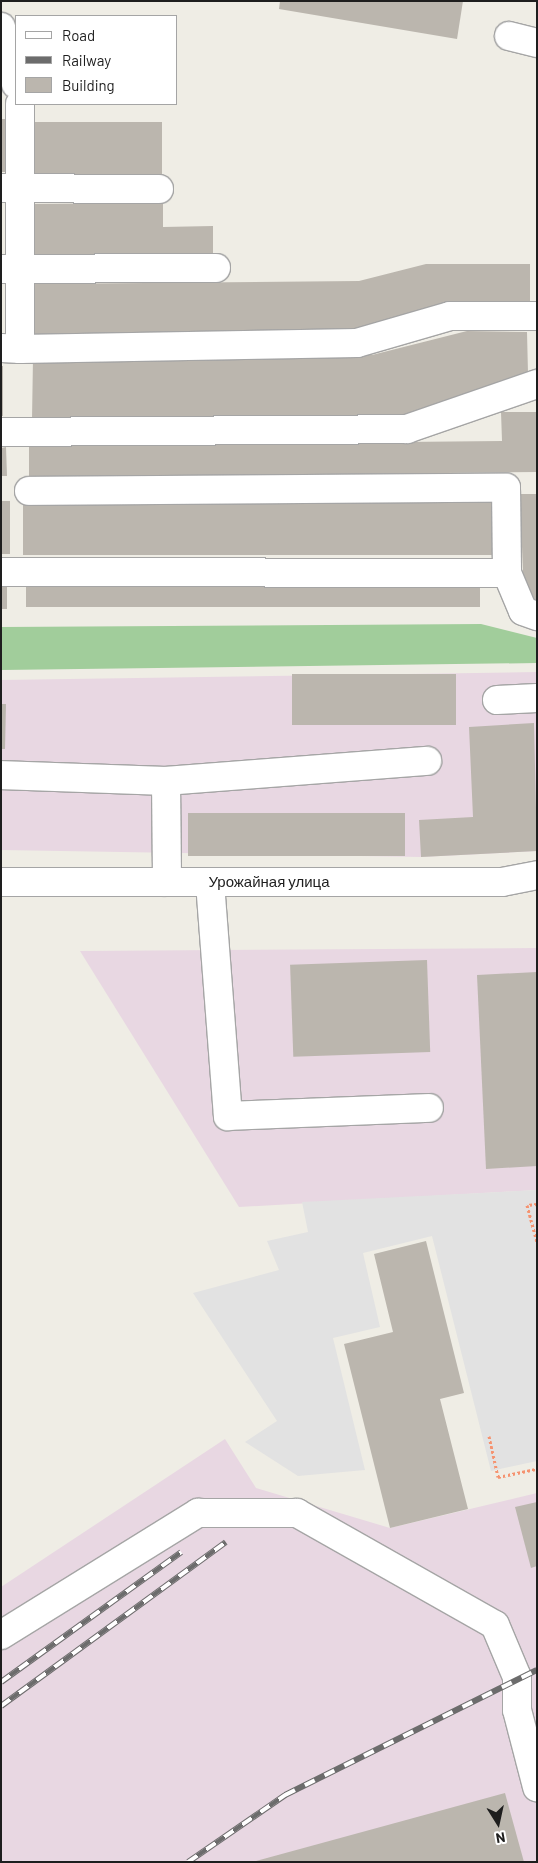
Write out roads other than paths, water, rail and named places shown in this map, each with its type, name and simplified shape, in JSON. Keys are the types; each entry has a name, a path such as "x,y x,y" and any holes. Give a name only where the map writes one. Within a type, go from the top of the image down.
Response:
{"lane":[{"path":"1,27 15,80"},
{"path":"509,36 537,43"},
{"path":"20,105 11,188 11,348 356,343 450,316 537,316"},
{"path":"11,188 160,190"},
{"path":"10,269 216,268"},
{"path":"1,432 407,429 537,384"},
{"path":"28,491 506,488 507,573 523,612 537,616"},
{"path":"1,572 507,573"},
{"path":"497,700 537,698"},
{"path":"1,775 166,781 427,761"},
{"path":"166,781 167,882"},
{"name":"Урожайная улица","path":"1,882 502,882 537,875"},
{"path":"210,882 228,1116 430,1108"},
{"path":"1,1635 198,1513 297,1513 494,1625 527,1705 537,1787"}],"railway":[{"path":"1,1706 226,1542"},
{"path":"1,1682 181,1552"},
{"path":"188,1862 285,1795 537,1670"}]}
